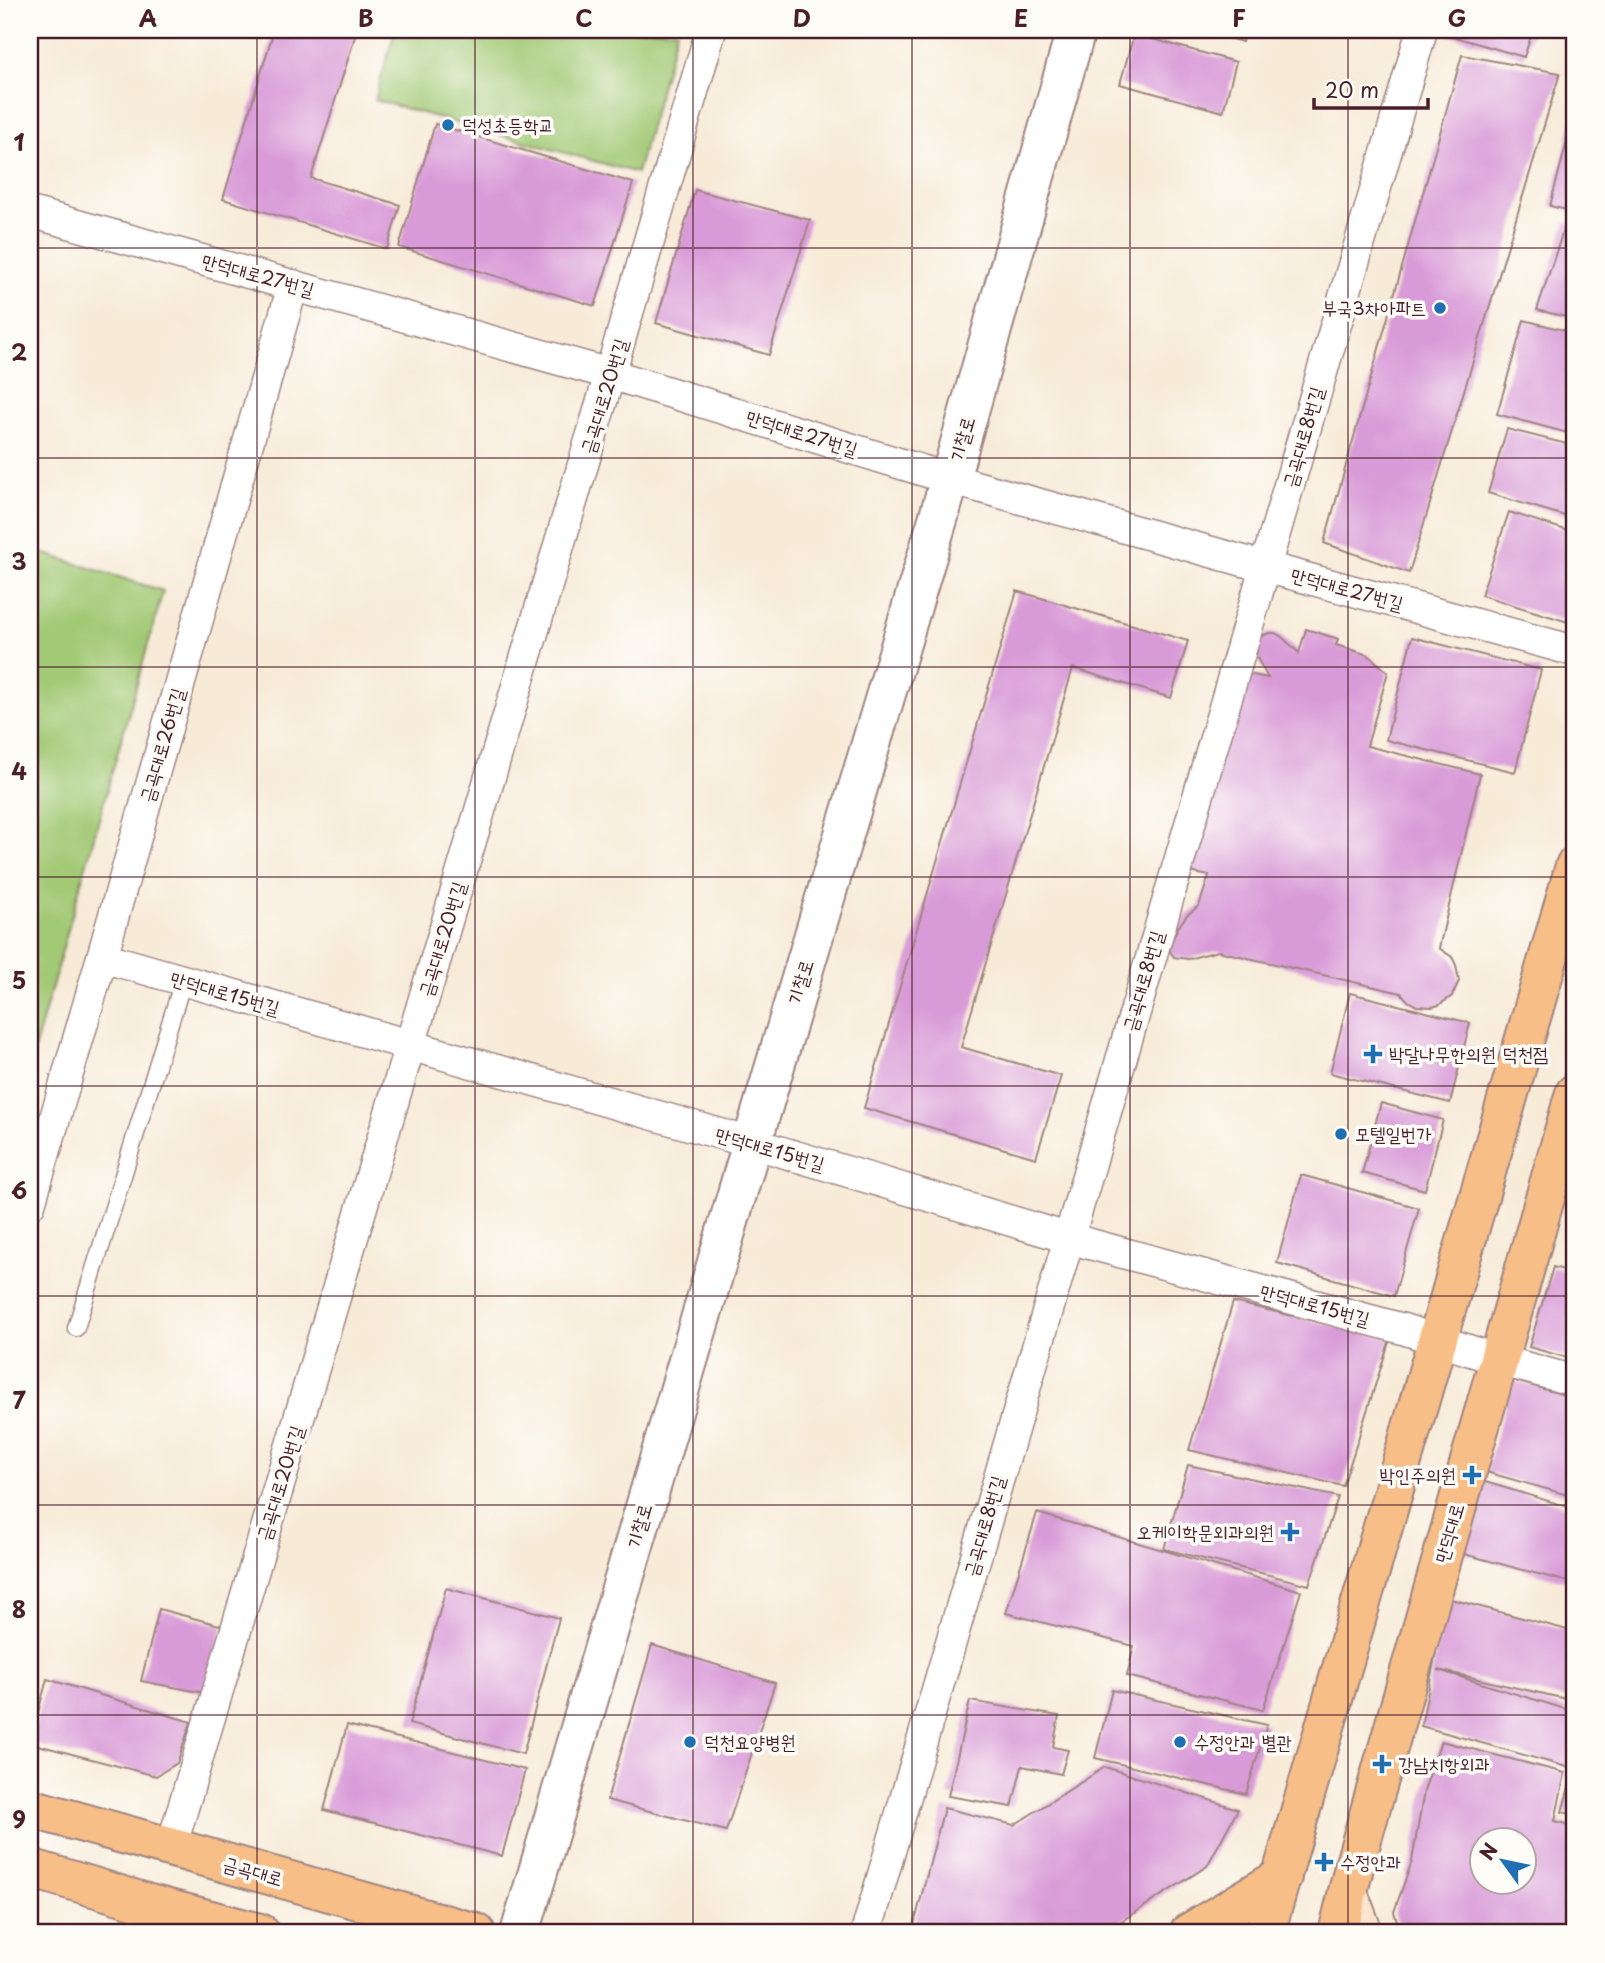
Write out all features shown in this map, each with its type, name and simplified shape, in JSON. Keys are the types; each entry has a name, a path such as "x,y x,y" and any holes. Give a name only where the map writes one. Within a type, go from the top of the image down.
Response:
{"main road":[{"path":"1265,1933 1575,866"},
{"name":"만덕대로","path":"1338,1933 1575,1093"},
{"name":"금곡대로","path":"30,1808 476,1933"},
{"path":"30,1868 146,1918 260,1933"},
{"path":"1189,1933 1282,1877"},
{"path":"1348,1893 1363,1933"}],"street":[{"name":"금곡대로20번길","path":"171,1848 711,30"},
{"name":"기찰로","path":"520,1933 950,479 1076,30"},
{"name":"금곡대로8번길","path":"866,1933 1422,30"},
{"name":"만덕대로27번길","path":"30,212 610,374 950,479 1575,651"},
{"name":"금곡대로26번길","path":"30,1204 293,285"},
{"name":"만덕대로15번길","path":"102,957 752,1143 1068,1238 1438,1339 1499,1360 1575,1381"}],"lane":[{"path":"76,1328 183,981"}],"green space":[{"path":"395,30 677,30 637,173 375,100"},
{"path":"30,549 163,591 30,1065"}],"building":[{"path":"274,30 357,30 311,178 400,205 387,249 223,199"},
{"path":"1202,30 1246,30 1242,42"},
{"path":"1450,30 1533,30 1524,57 1448,35"},
{"path":"1134,34 1236,62 1223,112 1120,84"},
{"name":"부국3차아파트","path":"1462,55 1560,73 1409,573 1324,543"},
{"path":"1575,115 1575,212 1550,206"},
{"path":"435,124 633,183 595,306 399,247"},
{"path":"695,190 810,220 769,355 656,323"},
{"path":"1566,222 1575,224 1575,319 1537,310"},
{"path":"1524,320 1575,333 1575,435 1497,414"},
{"path":"1507,429 1575,446 1575,519 1488,493"},
{"path":"1509,512 1575,533 1575,621 1571,623 1481,595"},
{"path":"1017,591 1188,641 1171,698 1073,668 961,1047 1061,1076 1036,1158 864,1108"},
{"path":"1306,629 1338,639 1336,645 1368,655 1388,672 1367,746 1480,774 1439,948 1452,957 1459,981 1452,996 1439,1005 1417,1006 1401,993 1218,951 1188,959 1174,957 1170,951 1177,929 1187,915 1199,906 1209,876 1186,871 1243,673 1268,678 1256,656 1258,641 1262,636 1275,633 1299,653"},
{"path":"1412,637 1541,670 1515,772 1386,740"},
{"path":"1350,993 1470,1023 1450,1103 1330,1073"},
{"path":"1381,1103 1443,1120 1425,1190 1362,1173"},
{"path":"1301,1175 1419,1208 1394,1296 1277,1263"},
{"path":"1553,1267 1575,1273 1575,1360 1529,1347"},
{"path":"1233,1302 1390,1339 1343,1486 1189,1450"},
{"path":"1512,1380 1575,1398 1575,1497 1486,1472"},
{"path":"1188,1465 1338,1497 1309,1585 1164,1549"},
{"path":"1482,1481 1575,1509 1575,1584 1464,1554"},
{"path":"1037,1513 1301,1591 1263,1710 1127,1676 1134,1646 1006,1613"},
{"path":"446,1588 559,1618 523,1754 409,1724"},
{"path":"1447,1598 1575,1632 1575,1701 1438,1670 1575,1712 1575,1815 1562,1812 1574,1769 1421,1726"},
{"path":"159,1609 223,1626 205,1693 141,1681"},
{"name":"덕천요양병원","path":"652,1645 775,1683 726,1831 607,1800"},
{"path":"47,1679 191,1722 177,1763 156,1776 30,1743"},
{"name":"수정안과 별관","path":"1112,1690 1267,1725 1246,1794 1095,1758"},
{"path":"970,1701 1059,1716 1053,1747 1068,1750 1061,1774 1022,1766 1012,1807 948,1796"},
{"path":"347,1725 525,1770 502,1856 324,1810"},
{"path":"1441,1741 1565,1773 1555,1821 1575,1826 1575,1933 1401,1933 1394,1912 1412,1861 1424,1791"},
{"path":"1105,1767 1238,1809 1207,1866 1103,1933 912,1933 944,1808 1014,1825"}],"place":[{"name":"덕성초등학교","path":"448,125"},
{"name":"부국3차아파트","path":"1440,308"},
{"name":"박달나무한의원 덕천점","path":"1373,1054"},
{"name":"모텔일번가","path":"1341,1134"},
{"name":"박인주의원","path":"1472,1475"},
{"name":"오케이학문외과의원","path":"1290,1532"},
{"name":"덕천요양병원","path":"690,1742"},
{"name":"수정안과 별관","path":"1180,1742"},
{"name":"강남치항외과","path":"1382,1764"},
{"name":"수정안과","path":"1324,1862"}]}
